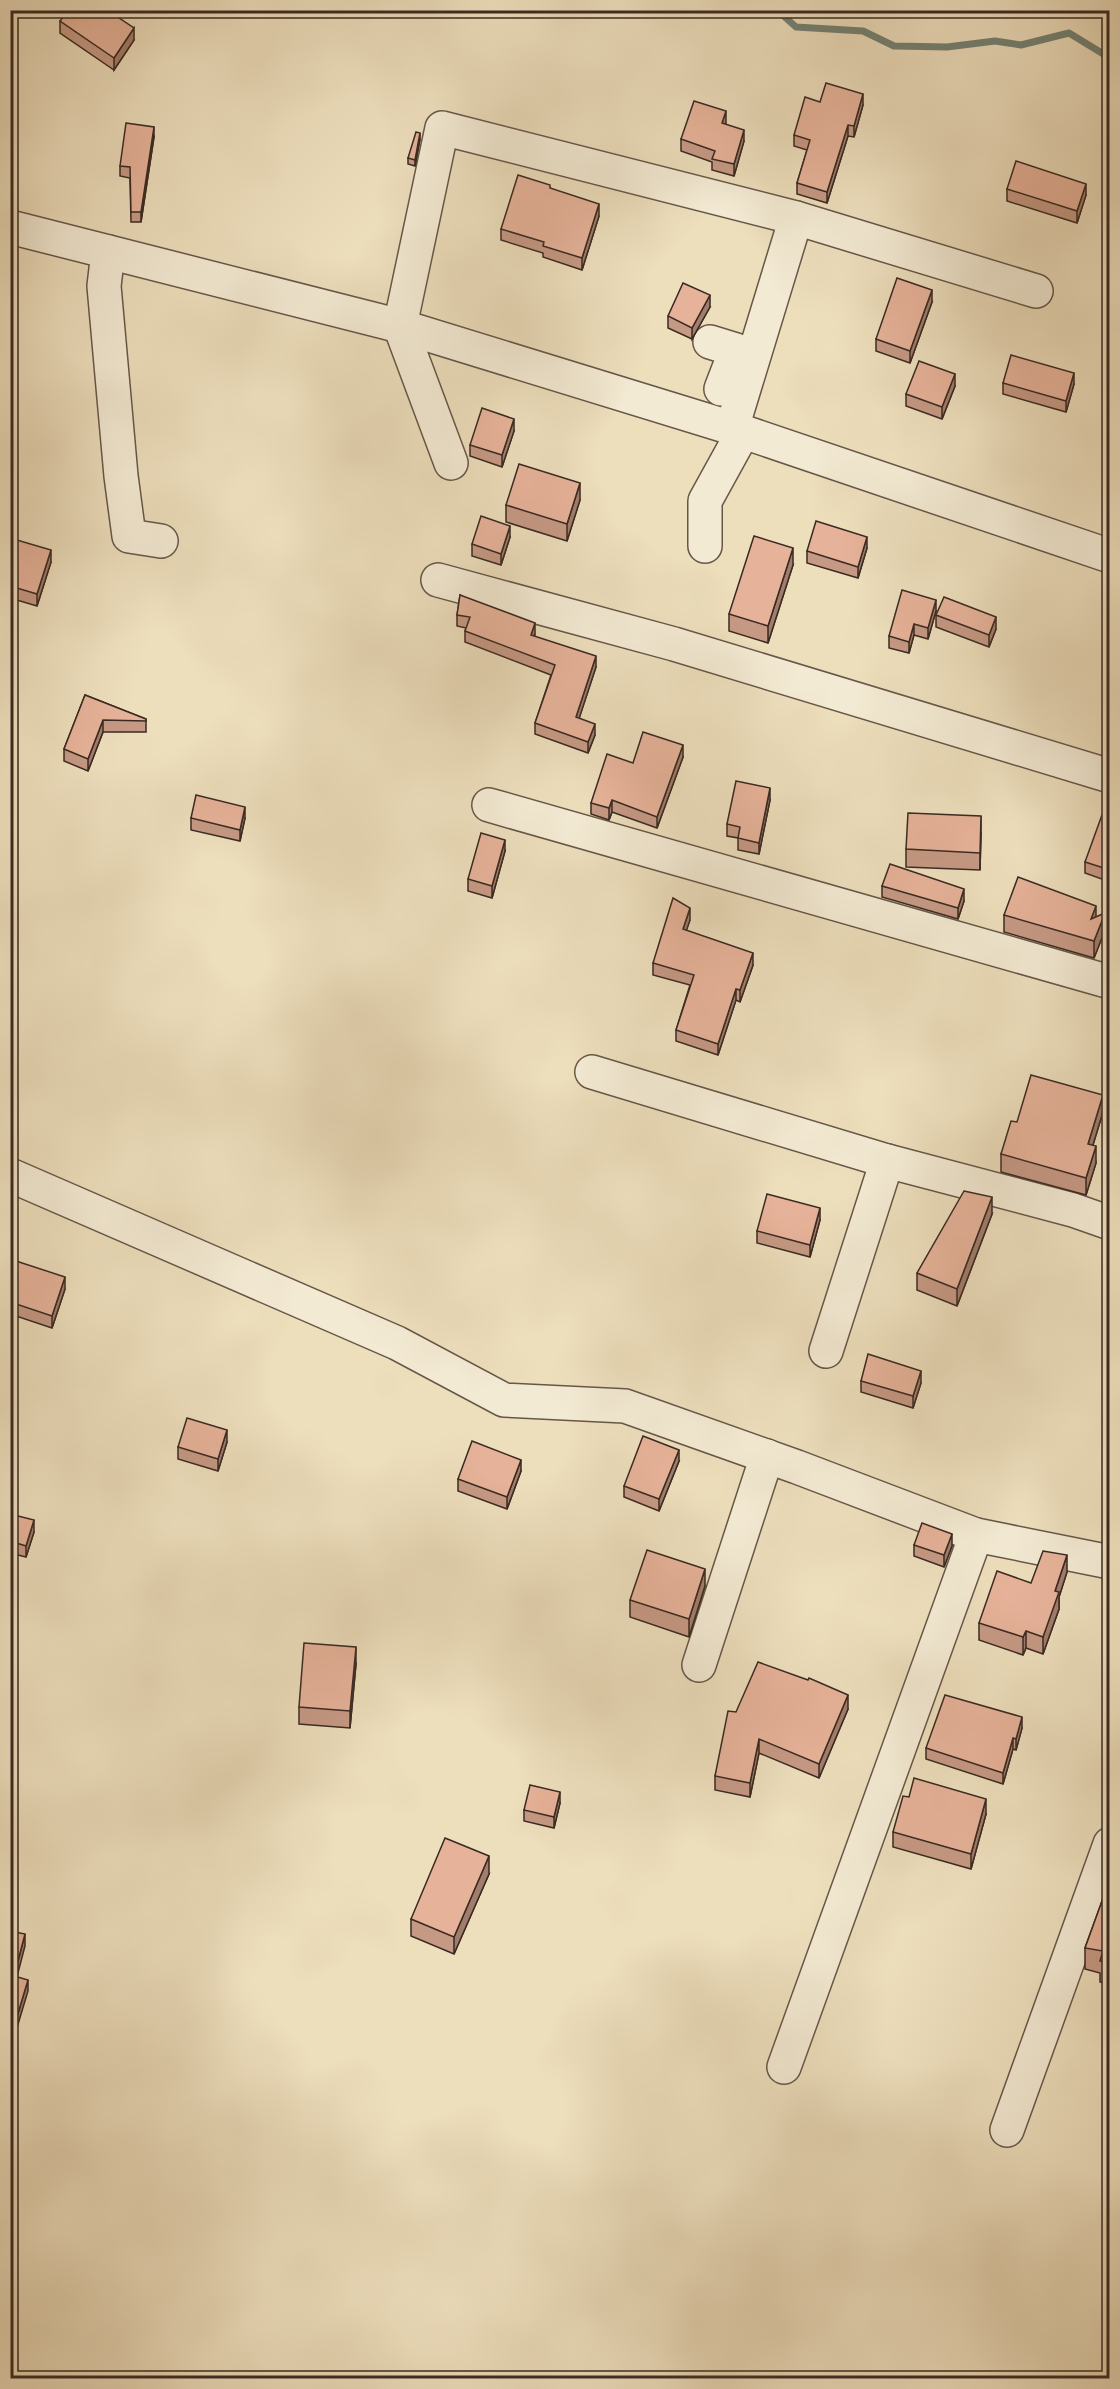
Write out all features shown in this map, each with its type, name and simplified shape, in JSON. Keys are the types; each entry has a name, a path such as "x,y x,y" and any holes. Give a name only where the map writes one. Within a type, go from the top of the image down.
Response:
{"street":[{"path":"451,463 400,326 442,128 796,218 1036,291"},
{"path":"705,546 705,501 738,423 796,218"},
{"path":"10,228 400,326 738,423 1110,555"},
{"path":"108,252 104,286 121,476 129,536 161,541"},
{"path":"710,342 736,350 718,398 738,423"},
{"path":"438,580 674,644 1110,776"},
{"path":"489,806 1110,982"},
{"path":"592,1072 886,1161 1073,1210 1110,1223"},
{"path":"826,1351 886,1161"},
{"path":"10,1175 397,1343 504,1400 625,1406 767,1456 976,1535 1110,1562"},
{"path":"699,1665 767,1456"},
{"path":"784,2067 976,1535"},
{"path":"1007,2130 1110,1844"}],"building":[{"path":"68,10 107,10 134,28 114,58 60,21"},
{"path":"826,83 863,94 854,126 848,125 827,192 797,183 810,140 794,135 805,97 820,102"},
{"path":"694,101 726,111 722,123 744,130 734,164 712,159 715,151 681,139"},
{"path":"126,123 154,127 141,212 131,212 130,167 120,166"},
{"path":"416,132 420,133 415,160 408,158"},
{"path":"1016,161 1086,184 1077,211 1007,189"},
{"path":"518,175 599,204 582,258 543,246 544,242 501,229"},
{"path":"897,278 932,290 910,351 876,339"},
{"path":"683,283 710,295 692,328 668,316"},
{"path":"1011,355 1074,373 1066,401 1003,383"},
{"path":"919,361 955,374 942,407 906,394"},
{"path":"482,408 514,419 502,455 470,445"},
{"path":"519,464 580,483 567,524 506,505"},
{"path":"481,516 510,526 501,554 472,544"},
{"path":"816,521 867,537 858,567 807,551"},
{"path":"754,536 793,548 768,626 729,614"},
{"path":"10,538 51,550 37,594 10,586"},
{"path":"902,590 936,600 928,628 914,624 909,642 889,636"},
{"path":"460,595 535,623 531,635 596,656 576,717 595,724 588,742 535,723 555,665 465,631 470,617 457,615"},
{"path":"944,597 996,617 989,635 936,615"},
{"path":"85,695 146,719 146,721 103,720 88,759 64,749"},
{"path":"643,732 683,745 657,817 612,800 609,808 591,803 607,754 633,763"},
{"path":"736,781 770,788 759,843 738,838 740,827 727,824"},
{"path":"196,795 245,807 240,830 191,818"},
{"path":"908,813 981,816 980,853 906,849"},
{"path":"1102,815 1110,817 1110,870 1085,862"},
{"path":"481,833 505,840 492,886 468,879"},
{"path":"890,864 964,889 958,908 882,886"},
{"path":"1018,877 1096,906 1091,919 1105,913 1094,941 1004,915"},
{"path":"673,898 690,908 683,929 753,953 740,990 736,989 718,1044 676,1030 694,975 653,963"},
{"path":"1031,1075 1103,1095 1088,1144 1096,1146 1086,1178 1001,1154 1011,1121 1017,1122"},
{"path":"964,1191 992,1197 957,1289 917,1273"},
{"path":"767,1194 820,1208 810,1245 757,1231"},
{"path":"16,1261 65,1277 52,1316 10,1302 10,1276"},
{"path":"868,1354 921,1371 913,1396 861,1381"},
{"path":"187,1418 227,1430 218,1459 178,1447"},
{"path":"643,1436 679,1450 659,1499 624,1486"},
{"path":"472,1441 521,1460 507,1497 458,1479"},
{"path":"10,1514 34,1520 26,1546 10,1541"},
{"path":"922,1523 952,1534 944,1555 914,1545"},
{"path":"647,1550 705,1569 689,1619 630,1600"},
{"path":"1043,1551 1067,1555 1055,1591 1059,1592 1043,1637 1026,1631 1023,1637 979,1623 997,1571 1031,1583"},
{"path":"304,1643 356,1647 350,1711 299,1707"},
{"path":"758,1662 808,1680 809,1678 848,1695 819,1764 759,1739 750,1783 715,1776 728,1711 736,1712"},
{"path":"945,1695 1022,1717 1003,1773 926,1748"},
{"path":"914,1778 986,1799 971,1854 893,1832 903,1796 909,1797"},
{"path":"530,1785 560,1792 554,1817 524,1810"},
{"path":"445,1838 489,1856 454,1937 411,1919"},
{"path":"1110,1879 1110,1963 1100,1961 1103,1951 1085,1948"},
{"path":"10,1931 25,1934 14,1976 28,1980 10,2040"}],"waterway":[{"path":"692,10 743,10"},
{"path":"777,10 796,27 863,31 894,46 947,47 995,41 1021,45 1069,33 1110,58"}]}
